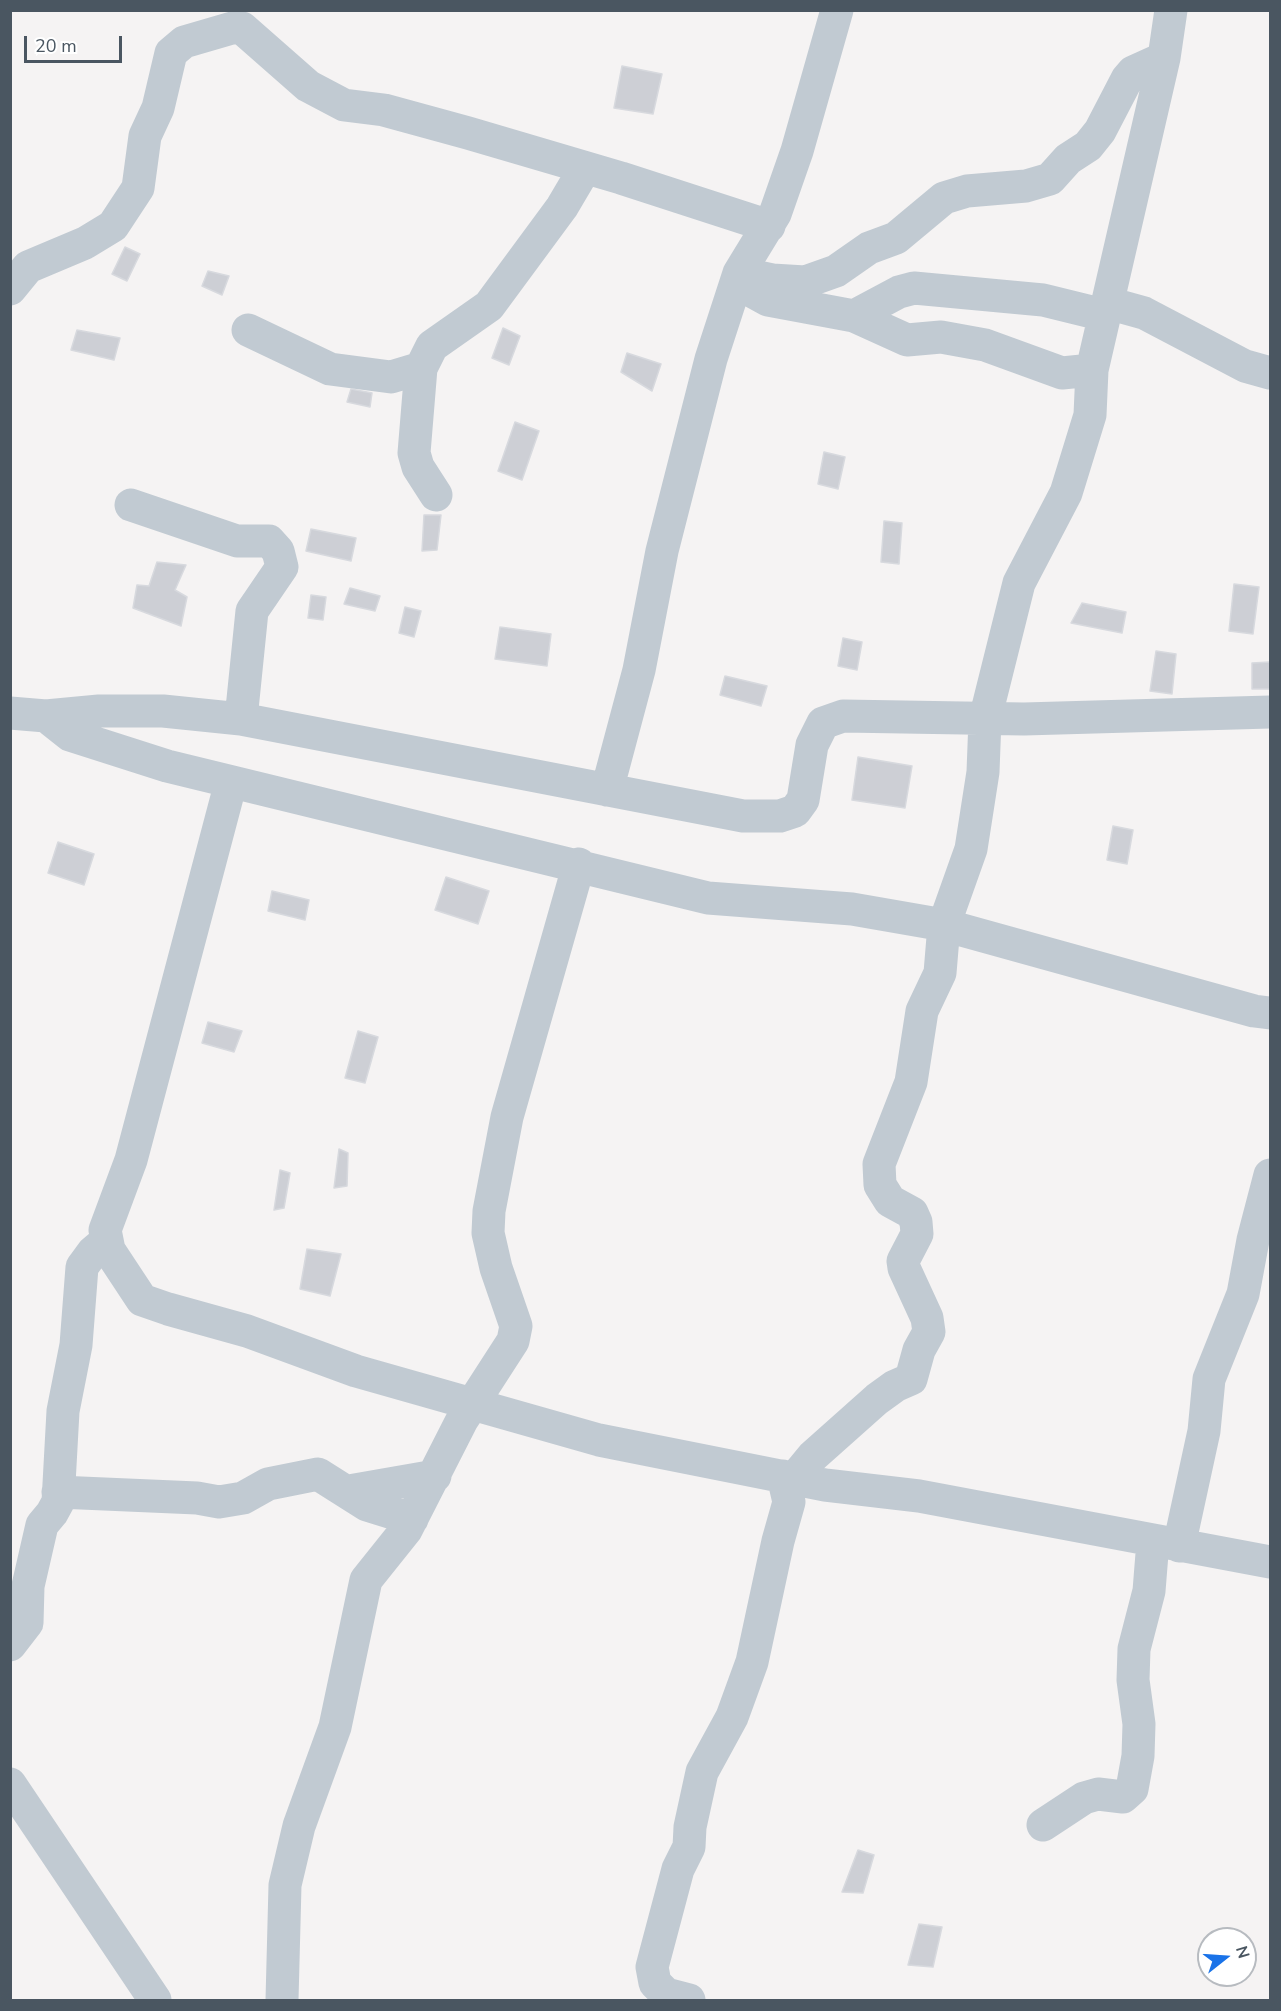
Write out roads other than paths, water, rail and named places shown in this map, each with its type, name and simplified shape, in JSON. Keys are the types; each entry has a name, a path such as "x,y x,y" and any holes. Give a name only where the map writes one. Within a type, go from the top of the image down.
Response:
{"street":[{"path":"607,790 639,670 662,551 686,453 734,288 775,214 797,151 837,10"},
{"path":"689,2001 645,1992 678,1869 689,1847 690,1827 702,1772 732,1717 752,1662 798,1485 813,1456 877,1399 895,1386 911,1379 920,1350 929,1332 927,1318 903,1261 917,1234 916,1222 912,1213 890,1201 880,1185 879,1164 911,1082 922,1011 940,973 945,925 971,849 983,772 985,718 1019,583 1066,493 1090,415 1092,370 1164,58 1171,10"},
{"path":"10,288 28,267 85,243 112,226 138,188 144,136 158,108 171,53 184,42 232,28 242,28 308,86 344,105 384,110 621,178 769,226"},
{"path":"734,288 772,280 805,282 836,272 870,248 896,238 944,198 967,191 1026,186 1050,179 1068,159 1088,146 1100,131 1127,79 1134,72 1164,58"},
{"path":"436,495 418,467 414,453 421,368 432,346 489,306 562,207 585,168"},
{"path":"562,207 595,198 621,178"},
{"path":"734,288 768,300 854,316 907,340 941,337 985,345 1062,373 1092,370"},
{"path":"854,316 899,292 914,288 1043,300 1144,313 1245,366 1270,373"},
{"path":"248,330 330,369 391,377 421,368"},
{"path":"131,505 237,541 269,541 278,551 282,567 252,611 241,719"},
{"path":"10,713 46,716 99,711 163,711 241,719 743,816 780,816 795,811 803,800 812,745 823,723 843,716 985,718 1270,712"},
{"path":"46,716 70,735 101,747 231,782 579,864 708,898 852,909 945,925 1265,1008"},
{"path":"231,782 131,1160 105,1230 106,1240 130,1285 142,1300 248,1331 356,1371 599,1440 798,1485 919,1497 1270,1562"},
{"path":"282,2001 285,1885 299,1826 335,1727 366,1580 412,1520 471,1404 513,1341 516,1326 494,1260 488,1233 489,1211 507,1117 579,864"},
{"path":"1043,1825 1084,1798 1098,1794 1123,1797 1132,1789 1138,1756 1139,1724 1133,1680 1134,1649 1149,1591 1204,1431 1209,1379 1243,1294 1253,1240 1270,1174"},
{"path":"10,1645 27,1623 28,1586 42,1525 52,1513 58,1492 63,1411 76,1345 82,1267 106,1240"},
{"path":"58,1492 197,1498 219,1502 243,1498 268,1484 318,1474 349,1491 367,1505 412,1520"},
{"path":"349,1491 435,1476"},
{"path":"10,1784 155,2001"}]}
